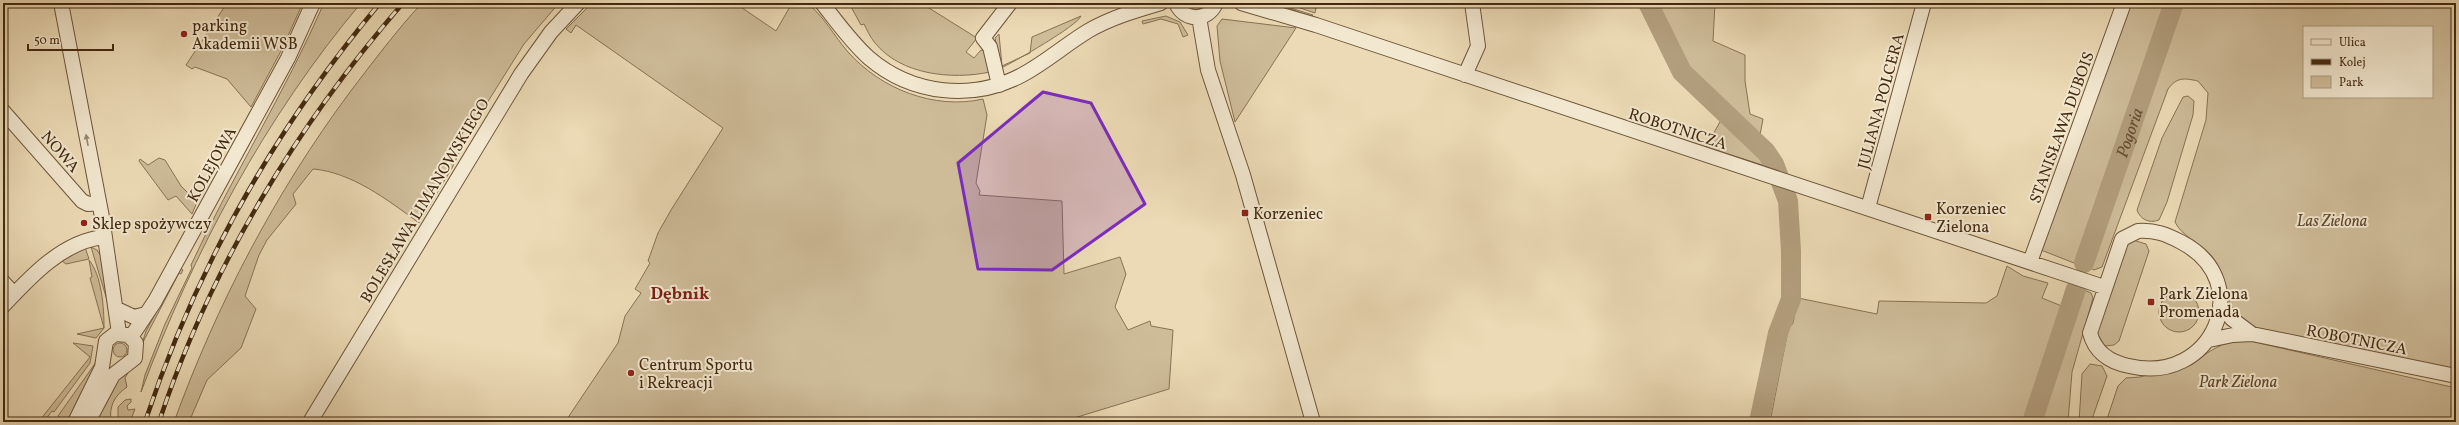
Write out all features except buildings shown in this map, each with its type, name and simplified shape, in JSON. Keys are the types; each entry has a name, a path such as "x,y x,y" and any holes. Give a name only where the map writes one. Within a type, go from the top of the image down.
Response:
{"street":[{"path":"61,3 99,203 117,309 125,335 137,346 135,358 113,375 88,422"},
{"name":"KOLEJOWA","path":"75,422 102,367 106,341 111,336 125,335 146,314 279,76 313,3"},
{"name":"BOLESŁAWA LIMANOWSKIEGO","path":"310,422 521,74 548,36 578,3"},
{"path":"822,3 860,49 880,66 897,77 924,87 946,91 974,90 999,85 1038,66 1095,27 1161,3"},
{"path":"999,85 990,47 983,38 1010,3"},
{"path":"1176,3 1185,14 1199,17 1212,11 1216,3"},
{"name":"ROBOTNICZA","path":"1241,3 1274,11 2104,287"},
{"path":"1465,75 1478,46 1472,3"},
{"name":"JULIANA POLCERA","path":"1868,208 1924,3"},
{"name":"STANISŁAWA DUBOIS","path":"2030,262 2124,3"},
{"path":"1199,17 1209,74 1243,175 1314,422"},
{"name":"NOWA","path":"3,111 82,201 88,204 99,203"},
{"name":"ROBOTNICZA","path":"2138,231 2154,231 2162,233 2185,244 2205,260 2217,283 2220,305 2217,322 2209,340 2189,357 2158,369 2138,369 2109,359 2097,348 2090,332 2104,287 2122,239 2138,231"},
{"path":"3,306 42,267 84,241 104,237"},
{"path":"3,282 14,294"},
{"name":"ROBOTNICZA","path":"2220,305 2232,319 2252,334"},
{"path":"117,309 134,317 146,314"},
{"name":"ROBOTNICZA","path":"2209,340 2233,335 2252,334 2456,376"}],"highlighted area":[{"path":"1043,92 1091,103 1145,204 1052,270 978,269 958,163"}],"green space":[{"path":"227,3 302,5 281,51 251,107 227,79 195,67 192,69 186,65"},
{"path":"324,3 361,3 293,92 234,188 184,289 161,340 141,392 145,375 165,324 192,268 191,265 293,69"},
{"path":"422,3 559,3 524,44 472,127 466,124 462,135 466,138 452,168 419,223 369,188 341,175 313,169 293,194 296,204 267,240 259,255 245,296 256,309 241,348 207,380 189,422 174,422 209,335 229,292 273,210 323,130 350,92"},
{"path":"592,3 735,3 776,31 792,3 807,3 819,14 843,46 861,65 892,86 910,94 946,102 964,102 983,99 987,115 976,183 980,191 979,195 1062,201 1064,274 1120,257 1126,274 1115,307 1128,330 1150,321 1151,326 1173,330 1169,389 1061,422 565,422 618,343 625,316 641,293 635,289 650,263 648,261 658,233 723,128 576,25 571,33 566,29"},
{"path":"849,3 921,3 977,38 966,52 974,58 981,50 985,51 990,72 944,75 913,68 899,62 886,54 875,43 864,24 861,25"},
{"path":"1185,3 1208,3 1195,10"},
{"path":"1285,3 1301,3 1316,8 1315,13"},
{"path":"1653,3 1715,3 1713,41 1745,55 1745,81 1750,114 1763,119 1760,135 1784,172 1706,147 1726,111 1682,62"},
{"path":"2130,3 2169,3 2079,265 2041,250"},
{"name":"Las Zielona","path":"2179,3 2456,3 2456,371 2262,331 2247,323 2237,314 2231,306 2219,267 2211,255 2202,246 2182,232 2175,222 2206,120 2208,93 2198,81 2181,79 2171,85 2168,89 2102,267 2094,270 2090,268 2117,181"},
{"path":"1281,5 1313,15 1311,17"},
{"path":"1081,16 1069,28 1030,52 1032,37"},
{"path":"1166,16 1180,22 1188,35 1183,37 1178,24 1161,19 1143,24 1142,21"},
{"path":"1222,19 1296,28 1235,122 1220,61 1217,26"},
{"path":"999,34 1002,66 1022,57 1001,68 995,38"},
{"path":"2188,96 2194,101 2193,115 2167,202 2159,220 2145,220 2140,216 2137,210 2162,138 2183,97"},
{"path":"159,158 165,160 181,186 197,202 192,214 176,196 168,200 139,161 140,159 148,165"},
{"path":"2133,240 2146,244 2149,251 2119,341 2114,345 2105,346 2096,332 2126,245"},
{"path":"85,247 89,259 66,264 62,261"},
{"path":"91,247 97,250 101,256 107,300"},
{"path":"89,260 97,275 101,292 104,328 90,278 92,277"},
{"path":"2007,266 2023,276 2048,283 2042,298 2074,311 2082,289 2091,293 2093,298 2072,372 2068,422 1770,422 1788,330 1793,323 1798,298 1877,314 1879,301 1986,303 1997,296"},
{"path":"180,268 183,270 181,274 179,273 142,344 146,331"},
{"path":"2183,292 2190,295 2196,301 2199,312 2198,320 2190,329 2183,332 2175,332 2168,329 2160,320 2159,308 2162,301 2171,293"},
{"path":"104,328 96,338 77,334"},
{"name":"Park Zielona","path":"2246,340 2456,388 2456,422 2106,422 2118,386 2126,378 2140,377 2188,363 2191,365 2204,355 2222,345"},
{"path":"73,343 93,346 90,363 54,412 52,411 46,419 46,422 42,422 40,420 90,357"},
{"path":"120,343 125,345 127,350 125,355 120,357 115,355 113,350 115,345"},
{"path":"99,358 70,422 62,422 58,416"},
{"path":"2090,364 2102,366 2107,376 2091,422 2079,422 2082,374"},
{"path":"129,371 125,378 127,387 113,402 111,422 92,422 112,384"},
{"path":"131,399 131,402 127,406 128,410 135,409 130,422 118,422 118,407 125,400"}],"waterway":[{"path":"1648,3 1682,72 1766,152 1774,164 1788,201 1791,251 1791,299 1778,333 1759,422"},
{"name":"Pogoria","path":"2084,263 2174,3"},
{"name":"Pogoria","path":"2032,422 2076,289"}],"railway":[{"path":"145,422 165,365 189,309 214,254 243,201 273,149 307,99 342,50 380,3"},
{"path":"159,422 180,365 204,309 260,200 327,98 403,3"}],"place":[{"name":"parking Akademii WSB","path":"184,34"},
{"name":"Korzeniec","path":"1245,213"},
{"name":"Korzeniec Zielona","path":"1928,217"},
{"name":"Sklep spożywczy","path":"84,223"},
{"name":"Park Zielona Promenada","path":"2151,302"},
{"name":"Centrum Sportu i Rekreacji","path":"631,373"}],"district":[{"name":"Dębnik","path":"680,293"}]}
